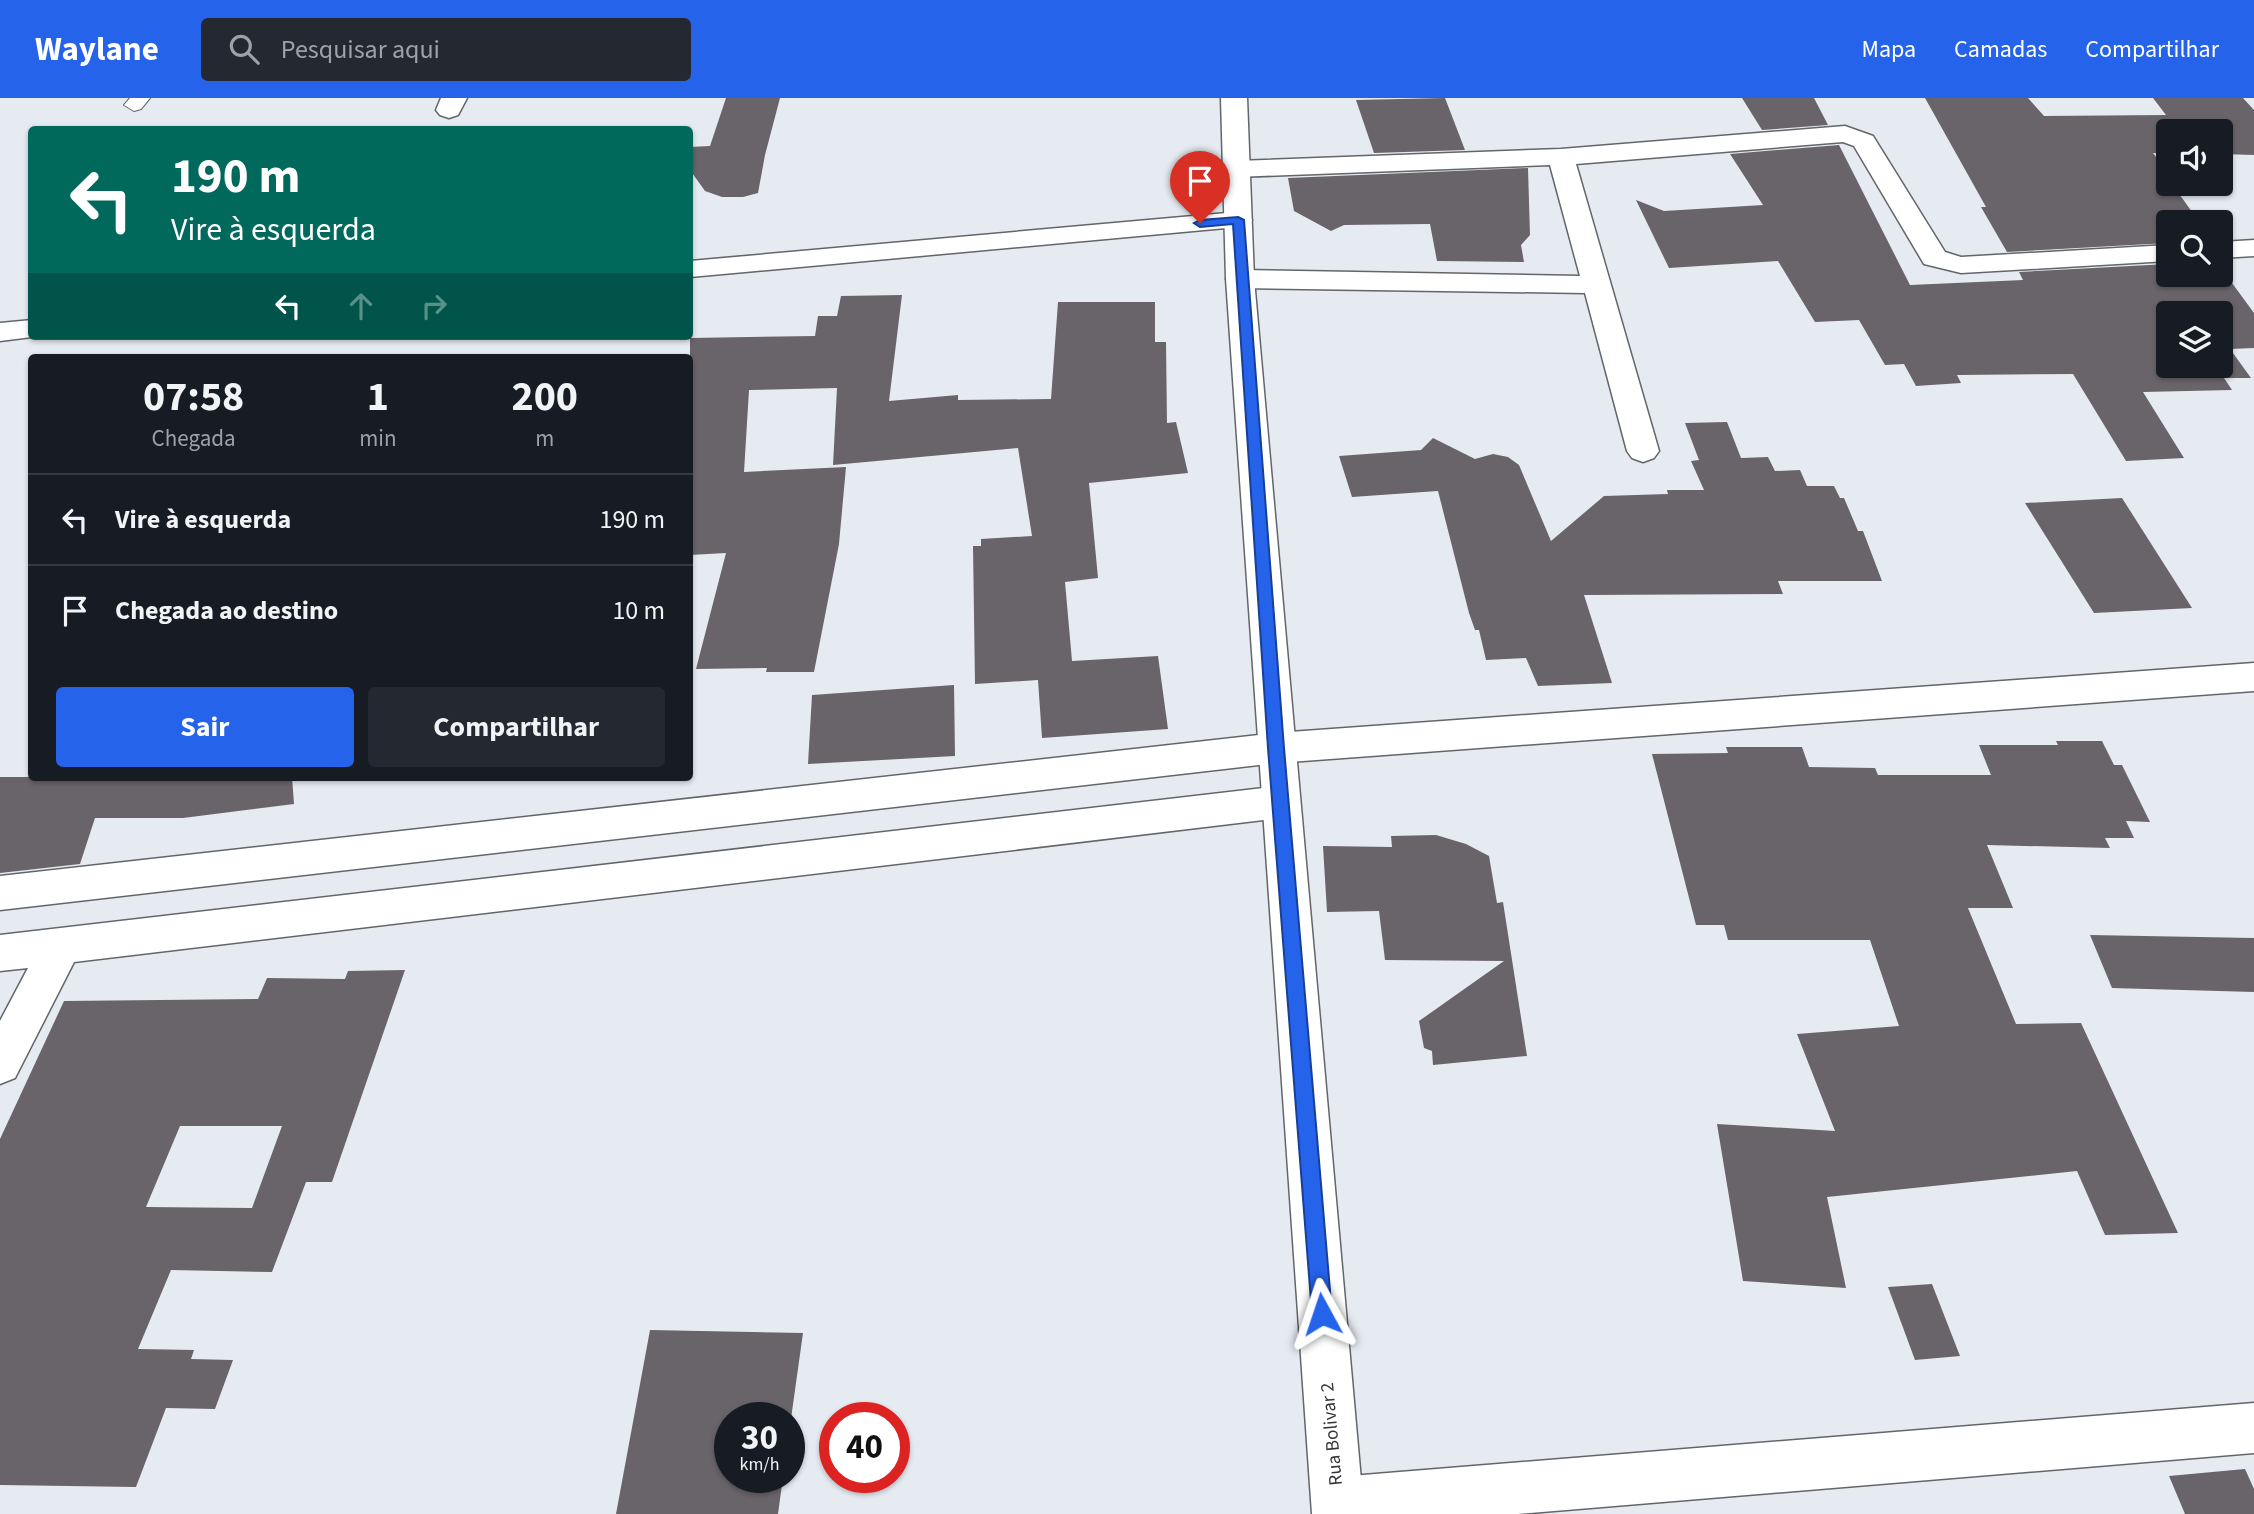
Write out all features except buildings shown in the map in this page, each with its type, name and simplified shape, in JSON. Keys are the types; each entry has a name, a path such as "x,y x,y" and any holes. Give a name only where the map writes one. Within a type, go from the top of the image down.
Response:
{"street":[{"name":"Rua Bolivar 2","path":"1234,98 1240,279 1338,1509"},
{"path":"1236,169 1561,157 1845,134 1864,141 1934,258 1945,263 1961,265 2156,254"},
{"path":"1561,157 1643,451"},
{"path":"693,269 1238,220"},
{"path":"2233,249 2254,248"},
{"path":"1240,279 1598,285"},
{"path":"0,332 28,329"},
{"path":"0,892 1276,748 2254,677"},
{"path":"0,953 1281,802"},
{"path":"0,1064 62,944"},
{"path":"1338,1509 2254,1427"}],"route":[{"path":"1200,223 1238,220 1240,279 1276,748 1322,1314"}]}
